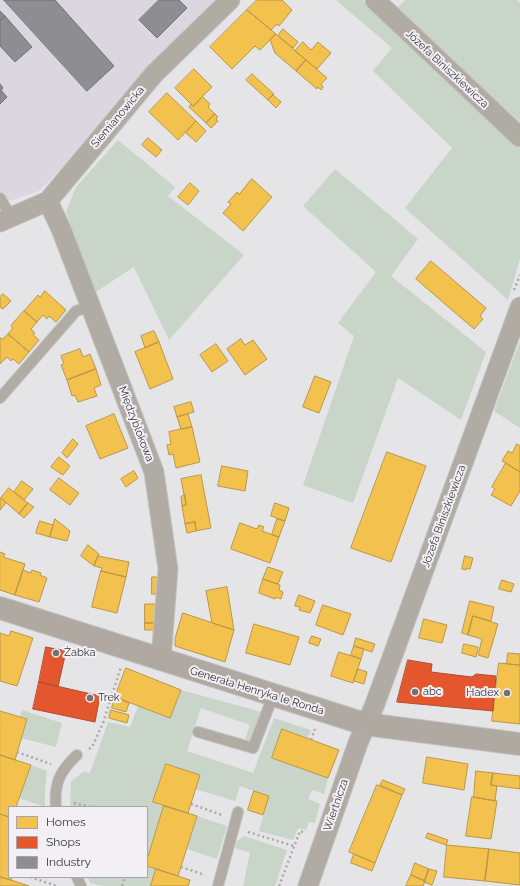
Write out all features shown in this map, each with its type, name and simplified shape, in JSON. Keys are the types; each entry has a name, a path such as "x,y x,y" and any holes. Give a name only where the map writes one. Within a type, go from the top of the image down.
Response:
{"street":[{"name":"Siemianowicka","path":"6,220 48,201 154,74 230,0"},
{"name":"Józefa Biniszkiewicza","path":"375,0 520,137"},
{"name":"Międzyblokowa","path":"48,201 62,228 154,472 168,568 162,647 159,660"},
{"name":"Józefa Biniszkiewicza","path":"365,724 375,704 520,307"},
{"name":"Generała Henryka le Ronda","path":"0,608 159,660 365,724 520,744"},
{"name":"Wiertnicza","path":"308,886 365,724"}],"lane":[{"path":"0,198 6,220"},
{"path":"0,398 76,311 91,306"},
{"path":"198,732 253,748 273,696"},
{"path":"56,806 58,781 63,768 77,755"},
{"path":"218,886 238,812"}],"path":[{"path":"77,755 92,747 103,723 123,663"},
{"path":"311,740 315,728"},
{"path":"17,752 34,758"},
{"path":"74,803 88,806"},
{"path":"190,804 207,810"},
{"path":"234,827 294,846"},
{"path":"181,867 198,873"},
{"path":"33,878 58,886"},
{"path":"41,886 42,881"}],"shaded area":[{"path":"0,0 229,0 39,191 0,204"}],"green space":[{"path":"336,0 363,0 520,149 520,258 508,300 405,208 452,148 373,71 392,48"},
{"path":"405,0 517,0 520,3 520,122 396,9"},
{"path":"118,140 175,187 168,196 244,255 169,340 134,267 94,293 66,212 76,187"},
{"path":"335,169 418,239 391,276 486,352 461,420 398,378 353,503 303,485 354,336 338,323 376,272 303,206"},
{"path":"520,341 520,428 494,411"},
{"path":"181,690 262,712 250,741 245,739 250,725 201,708 187,751 253,773 274,718 311,730 308,738 282,729 272,758 328,778 324,794 312,790 308,799 320,804 315,823 309,822 306,830 298,828 293,840 259,831 269,796 240,786 235,801 195,789 200,775 166,764 153,802 164,806 148,857 148,806 70,806 71,782 83,772 90,773 108,722 130,727 138,706 170,718"},
{"path":"22,710 62,723 56,747 21,738 27,719 20,717"},
{"path":"31,765 47,771 45,806 19,798"},
{"path":"197,816 227,826 217,859 187,849"},
{"path":"244,836 287,850 275,886 243,886 250,853 235,848 236,842"},
{"path":"148,866 156,869 151,886 103,886 90,883 88,878 148,878"}],"building: Homes":[{"path":"257,0 282,0 292,10 279,26 277,24 271,30 247,10"},
{"path":"247,10 276,34 260,50 255,46 232,69 210,47"},
{"path":"283,29 298,42 293,48 278,36"},
{"path":"276,34 306,60 296,71 275,53 270,40"},
{"path":"303,42 311,50 318,42 331,53 317,69 295,51"},
{"path":"306,60 327,78 321,84 323,87 321,90 318,87 317,89 296,71"},
{"path":"194,69 212,87 193,106 175,88"},
{"path":"252,74 274,94 268,100 246,80"},
{"path":"167,93 196,121 178,140 149,112"},
{"path":"273,95 281,102 276,108 268,100"},
{"path":"203,97 210,104 208,107 215,114 206,123 189,107 191,104 193,106"},
{"path":"215,114 218,117 216,119 218,121 211,128 206,123"},
{"path":"196,121 206,131 196,142 186,133"},
{"path":"148,138 162,150 156,157 142,145"},
{"path":"252,179 272,197 243,231 223,213 231,204 228,202 237,192 239,194"},
{"path":"190,183 199,191 188,205 178,197"},
{"path":"431,261 486,308 480,316 483,319 474,329 416,279"},
{"path":"45,291 66,310 56,322 49,316 47,319 43,315 37,322 24,311 38,295 40,297"},
{"path":"3,294 11,301 3,309 0,307 0,297"},
{"path":"24,311 37,322 31,329 35,333 33,335 39,340 29,352 8,334 13,328 11,326"},
{"path":"154,331 159,342 145,348 141,336"},
{"path":"8,334 29,352 19,364 13,359 11,361 7,357 0,364 0,338 3,339"},
{"path":"241,339 245,345 253,340 267,359 245,375 227,349"},
{"path":"159,342 173,379 150,389 135,352"},
{"path":"216,344 228,361 212,372 200,355"},
{"path":"80,349 83,357 90,354 96,369 67,380 61,365 64,364 61,356"},
{"path":"96,369 101,385 94,388 97,396 78,402 75,395 72,396 67,380"},
{"path":"315,376 331,382 319,413 303,407"},
{"path":"191,402 194,412 177,417 174,407"},
{"path":"114,414 128,448 100,459 86,426"},
{"path":"188,414 192,427 181,429 177,417"},
{"path":"192,427 200,462 176,468 173,454 169,455 167,445 171,444 169,432"},
{"path":"73,439 78,444 67,458 62,453"},
{"path":"517,444 520,446 520,472 502,461 508,451 512,453"},
{"path":"387,452 426,466 391,562 351,548"},
{"path":"59,457 70,466 63,475 51,467"},
{"path":"506,463 520,472 520,491 511,506 491,495 495,489 492,487"},
{"path":"222,466 248,471 245,491 218,486"},
{"path":"134,471 138,478 126,487 121,479"},
{"path":"201,475 211,528 196,531 195,522 185,524 182,506 186,505 181,479"},
{"path":"59,478 79,493 70,505 50,490"},
{"path":"22,481 33,489 24,500 14,492"},
{"path":"9,488 28,503 19,514 1,498"},
{"path":"185,495 186,505 182,506 181,497"},
{"path":"1,498 6,503 0,510 0,499"},
{"path":"28,503 34,507 24,518 19,514"},
{"path":"275,503 289,508 285,521 271,516"},
{"path":"55,519 70,531 67,541 50,537"},
{"path":"277,519 285,521 279,537 272,535"},
{"path":"40,521 53,525 50,537 36,533"},
{"path":"195,522 196,531 187,533 185,524"},
{"path":"240,523 257,529 259,525 264,527 262,531 279,537 270,563 231,549"},
{"path":"88,545 99,554 94,566 81,556"},
{"path":"0,552 5,554 3,557 25,564 15,595 0,590"},
{"path":"98,556 129,562 126,577 101,571 102,568 94,566"},
{"path":"465,556 473,558 470,569 466,568 466,570 462,569"},
{"path":"268,567 283,572 278,584 263,579"},
{"path":"23,570 31,573 32,570 41,573 40,575 47,578 39,602 15,595"},
{"path":"101,571 126,577 117,613 92,607"},
{"path":"152,577 158,577 158,594 152,594"},
{"path":"263,579 280,585 279,590 283,592 281,599 276,597 275,599 259,593"},
{"path":"502,580 514,584 511,592 499,589"},
{"path":"227,587 234,630 212,623 206,591"},
{"path":"299,595 315,601 310,613 299,610 300,607 295,606"},
{"path":"470,601 494,607 491,621 473,616 468,635 462,633"},
{"path":"145,604 158,604 158,623 145,623"},
{"path":"323,605 351,614 343,635 316,625"},
{"path":"183,613 234,630 225,662 175,646 175,639"},
{"path":"473,616 498,624 488,658 478,655 482,639 468,635"},
{"path":"424,619 447,625 442,643 419,638"},
{"path":"145,623 157,623 156,630 145,630"},
{"path":"254,624 299,637 290,665 246,653"},
{"path":"11,631 33,638 17,686 0,681 0,633 9,636"},
{"path":"312,636 321,639 318,646 309,643"},
{"path":"356,638 375,644 372,652 354,646"},
{"path":"464,644 478,647 476,657 462,653"},
{"path":"354,646 364,649 361,659 351,655"},
{"path":"339,652 361,659 353,683 331,676"},
{"path":"508,653 520,654 520,665 507,664"},
{"name":"Hadex","path":"499,663 520,665 520,724 492,721"},
{"path":"126,668 181,690 170,718 115,697"},
{"path":"358,669 367,672 364,684 354,681"},
{"path":"115,697 129,703 126,712 112,708"},
{"path":"111,710 129,715 127,723 109,718"},
{"path":"0,711 27,719 15,760 0,755"},
{"path":"282,729 339,750 328,778 272,758"},
{"path":"0,755 31,765 16,806 8,806 8,817 0,814"},
{"path":"427,757 468,764 464,790 423,783"},
{"path":"166,764 200,775 188,813 153,802"},
{"path":"476,771 493,773 491,785 497,786 495,801 474,797"},
{"path":"493,773 520,776 520,789 491,785"},
{"path":"383,780 405,789 402,795 380,785"},
{"path":"377,785 402,795 375,863 349,852"},
{"path":"254,791 269,796 263,815 248,810"},
{"path":"472,797 497,801 491,839 466,836"},
{"path":"164,806 197,816 178,876 148,866 148,857"},
{"path":"0,814 8,817 8,878 12,878 11,880 0,877"},
{"path":"428,833 448,840 446,845 426,838"},
{"path":"447,845 489,849 485,881 444,877"},
{"path":"489,849 520,853 520,885 485,881"},
{"path":"354,854 375,863 372,871 351,863"},
{"path":"415,863 429,869 425,881 411,875"},
{"path":"156,869 190,880 188,886 151,886"},
{"path":"429,869 437,871 432,885 424,882"},
{"path":"411,875 425,881 423,886 406,886"},
{"path":"0,877 11,880 29,886 0,886"}],"building: Shops":[{"path":"46,647 66,651 58,687 39,682"},
{"path":"408,660 432,664 431,672 472,677 476,674 496,676 493,711 397,702"},
{"path":"39,682 100,696 95,722 33,709"}],"building: Industry":[{"path":"4,0 55,0 114,66 87,91"},
{"path":"159,0 179,0 187,8 157,38 139,20"},
{"path":"0,11 5,16 0,21"},
{"path":"5,16 32,47 15,62 0,46 0,21"},
{"path":"0,84 3,88 1,90 7,97 0,104"}],"place":[{"name":"Żabka","path":"56,653"},
{"name":"abc","path":"415,692"},
{"name":"Hadex","path":"507,693"},
{"name":"Trek","path":"90,698"}]}
